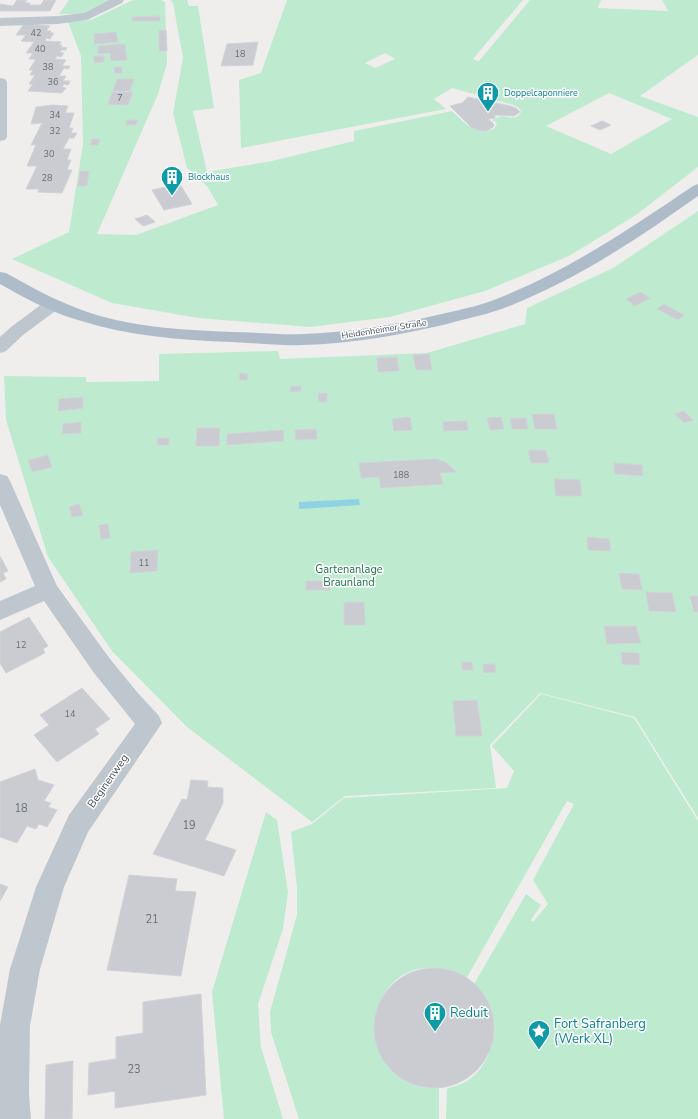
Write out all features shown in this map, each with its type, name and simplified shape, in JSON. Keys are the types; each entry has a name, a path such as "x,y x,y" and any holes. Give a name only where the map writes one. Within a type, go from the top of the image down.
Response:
{"main road":[{"name":"Heidenheimer Straße","path":"0,277 52,305 95,320 138,328 197,336 313,339 360,335 463,315 504,302 581,265 624,240 698,189"}],"street":[{"path":"0,22 58,20 87,16 118,0"},
{"path":"0,82 0,137"},
{"path":"0,347 52,305"},
{"name":"Beginenweg","path":"0,481 48,590 102,666 128,699 150,722 78,824 50,887 25,969 15,1026 13,1094 15,1119"},
{"path":"0,611 48,590"}],"green space":[{"path":"69,0 109,0 81,14 59,14"},
{"path":"133,0 161,0 165,2 167,63 158,94 97,234 136,235 218,205 207,186 187,168 173,113 183,58 173,3 170,0 187,0 189,6 198,6 214,108 193,111 207,172 272,161 354,141 354,131 452,111 466,124 481,131 494,129 497,123 492,120 502,117 517,117 521,112 519,108 514,105 452,88 434,99 446,109 241,148 239,80 261,73 287,0 523,0 473,59 479,61 530,0 601,0 598,8 668,11 662,0 698,0 698,55 640,96 698,117 698,167 636,215 569,256 485,291 390,317 310,327 198,318 112,303 12,259 69,232 83,144 81,56 68,22 91,20","holes":["385,53 395,59 375,68 365,63","609,93 672,119 611,154 546,126"]},
{"name":"Gartenanlage Braunland","path":"698,211 698,818 635,717 540,693 490,745 496,788 345,796 312,822 187,727 112,651 48,557 6,420 4,376 86,377 86,382 159,381 159,354 278,351 280,359 427,353 525,324 527,308 613,268"},
{"path":"541,694 634,718 698,821 698,1119 446,1119 447,1089 467,1081 475,1075 487,1059 490,1049 493,1030 492,1020 482,996 474,984 526,894 541,905 531,920 533,922 548,904 533,880 574,804 567,801 466,979 452,972 427,968 408,973 393,983 382,999 376,1017 377,1037 383,1056 397,1073 409,1082 424,1088 439,1088 439,1119 299,1119 271,1032 270,1012 297,915 297,888 291,832 312,824 344,798 507,788 514,771 492,746"},
{"path":"266,812 277,820 288,892 283,929 258,1004 261,1047 283,1119 224,1119 212,992"}],"water":[{"path":"359,499 360,505 299,509 299,502"}],"building":[{"path":"17,0 27,0 25,3 30,3 29,5 41,5 44,0 56,0 50,11 0,11 0,4 13,6"},
{"path":"160,16 160,21 132,21 132,17"},
{"path":"24,24 50,26 46,31 51,31 50,33 54,33 50,39 46,38 45,41 61,42 59,45 62,45 61,47 67,48 66,50 62,50 60,52 64,53 61,57 57,56 55,59 66,60 62,66 70,66 68,69 64,68 59,76 66,76 63,81 70,81 68,85 64,84 62,87 66,88 62,93 28,91 33,84 29,84 35,75 30,75 33,70 29,70 36,59 29,59 33,53 26,53 34,42 21,41 26,35 16,35"},
{"path":"159,30 166,30 167,51 159,51"},
{"path":"116,32 118,42 95,44 94,34"},
{"path":"258,42 253,65 221,66 227,44"},
{"path":"125,44 127,60 111,61 110,53 98,54 98,46"},
{"path":"94,56 104,56 104,62 94,63"},
{"path":"115,67 122,67 122,73 114,73"},
{"path":"117,79 134,79 130,91 113,91"},
{"path":"112,92 133,92 128,105 108,104"},
{"name":"Doppelcaponniere","path":"468,97 510,106 516,108 520,112 514,116 495,115 495,118 488,119 493,123 494,126 492,128 485,131 478,130 471,127 450,106 462,103"},
{"path":"53,105 68,106 65,113 74,113 69,128 73,128 71,133 77,133 74,138 69,138 63,149 71,149 67,160 71,160 67,170 72,170 62,193 38,192 39,189 26,189 37,166 27,166 36,145 31,145 42,123 31,124 36,107"},
{"path":"128,120 138,120 136,125 126,125"},
{"path":"602,121 611,125 600,130 591,126"},
{"path":"92,139 100,139 98,145 90,145"},
{"path":"80,171 89,171 87,186 78,186"},
{"name":"Blockhaus","path":"180,184 192,204 164,210 152,190"},
{"path":"147,215 155,222 143,226 135,219"},
{"path":"640,292 650,298 635,306 626,299"},
{"path":"664,304 684,315 678,320 657,309"},
{"path":"429,354 432,370 416,370 413,355"},
{"path":"397,357 399,371 378,372 377,358"},
{"path":"240,373 248,374 247,380 239,380"},
{"path":"291,386 301,386 301,391 290,392"},
{"path":"318,393 327,393 327,402 319,402"},
{"path":"83,397 83,408 58,411 59,399"},
{"path":"684,411 693,420 684,423 675,414"},
{"path":"532,414 554,414 557,429 535,429"},
{"path":"410,417 412,430 394,431 392,419"},
{"path":"501,417 504,429 490,430 487,418"},
{"path":"510,418 526,418 528,429 512,429"},
{"path":"467,421 468,430 444,431 443,422"},
{"path":"81,422 81,433 62,434 63,424"},
{"path":"197,428 220,428 219,446 196,446"},
{"path":"316,429 317,439 296,440 295,430"},
{"path":"283,430 284,441 227,445 227,434"},
{"path":"158,438 169,438 169,445 157,445"},
{"path":"528,450 546,450 549,463 531,463"},
{"path":"48,455 52,467 32,472 28,460"},
{"path":"436,459 445,462 457,472 440,473 443,484 381,488 379,477 361,478 359,463"},
{"path":"614,463 642,465 643,476 615,474"},
{"path":"554,479 580,480 582,496 556,496"},
{"path":"79,504 83,515 72,517 69,507"},
{"path":"108,524 110,538 101,539 99,525"},
{"path":"587,537 609,539 611,551 588,550"},
{"path":"158,550 157,571 130,573 131,552"},
{"path":"0,556 8,571 3,573 6,579 0,582"},
{"path":"619,573 639,574 642,590 622,589"},
{"path":"306,581 330,581 330,590 306,590"},
{"path":"646,592 672,593 676,612 649,611"},
{"path":"690,596 698,596 698,612 694,612"},
{"path":"344,602 364,602 365,625 344,625"},
{"path":"29,617 48,646 43,649 45,653 6,673 0,663 0,632"},
{"path":"604,626 636,626 641,643 607,644"},
{"path":"621,652 639,653 640,665 622,664"},
{"path":"462,662 472,662 473,670 462,670"},
{"path":"483,664 495,664 496,672 484,673"},
{"path":"82,688 110,719 95,729 99,734 57,762 34,735 49,725 40,715"},
{"path":"477,700 482,736 456,736 453,701"},
{"path":"35,769 38,780 54,785 44,801 51,803 48,807 57,810 47,827 39,824 36,829 27,826 17,843 0,837 0,782"},
{"path":"191,780 208,781 207,787 223,788 223,803 205,840 236,850 224,876 153,854 182,799 187,800"},
{"path":"129,875 177,879 175,891 196,892 181,976 107,970"},
{"path":"0,884 8,887 0,901"},
{"name":"Reduit","path":"434,968 446,969 457,973 467,978 476,986 484,995 489,1005 493,1016 493,1040 489,1051 484,1061 476,1070 467,1078 457,1083 446,1087 434,1088 422,1087 411,1083 401,1078 392,1070 384,1061 379,1051 375,1040 374,1028 375,1016 379,1005 384,995 392,986 401,978 411,973 422,969"},
{"path":"201,994 206,1095 115,1108 115,1091 88,1095 89,1063 116,1059 116,1037 143,1033 143,1002"},
{"path":"73,1061 72,1119 45,1119 46,1065"}],"place":[{"name":"Doppelcaponniere","path":"488,112"},
{"name":"Blockhaus","path":"172,196"},
{"name":"Reduit","path":"435,1032"},
{"name":"Fort Safranberg (Werk XL)","path":"539,1050"}]}
